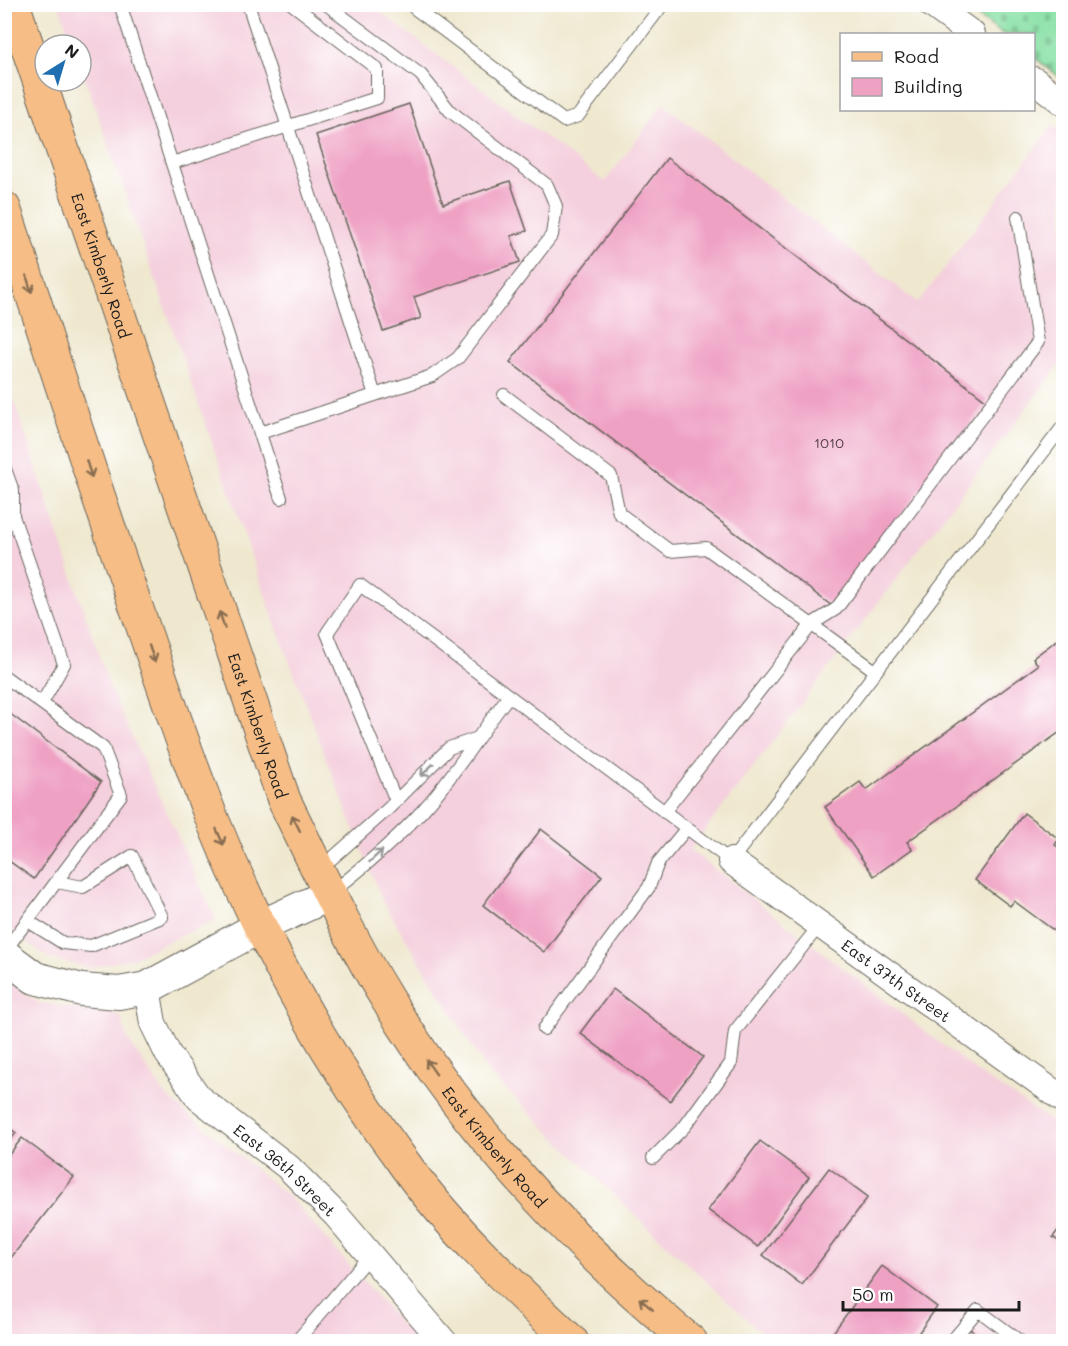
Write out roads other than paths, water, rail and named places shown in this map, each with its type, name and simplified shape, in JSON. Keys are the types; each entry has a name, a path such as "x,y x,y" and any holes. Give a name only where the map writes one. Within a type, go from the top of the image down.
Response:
{"main road":[{"name":"East Kimberly Road","path":"13,4 285,800 325,882 386,998 430,1066 490,1146 573,1235 638,1297 691,1341"},
{"path":"4,208 96,491 175,720 210,815 261,926 296,995 346,1078 412,1175 472,1244 572,1341"}],"street":[{"path":"932,4 971,33"},
{"path":"1035,81 1064,103"},
{"name":"East 37th Street","path":"730,861 1064,1100"},
{"path":"4,954 35,978 82,990 119,993 147,988 261,926 325,882"},
{"name":"East 36th Street","path":"147,988 153,1023 168,1054 199,1098 288,1167 336,1215 444,1341"}],"lane":[{"path":"120,4 281,498"},
{"path":"248,4 375,395"},
{"path":"172,164 377,98 377,69 292,4"},
{"path":"260,433 432,376 458,358 552,235 556,206 547,185 450,111 421,75 326,4"},
{"path":"414,4 414,8 564,121 578,116 663,4"},
{"path":"664,812 812,624 836,609 1038,342 1017,217"},
{"path":"504,395 611,476 619,513 639,528 670,551 706,548 874,670"},
{"path":"396,801 327,633 360,585 730,861 874,670 1064,425"},
{"path":"4,466 13,491 13,516 64,664 42,703"},
{"path":"4,676 103,748 121,795 4,954"},
{"path":"325,882 378,856 423,810 464,759 475,739 508,697"},
{"path":"325,882 396,801 449,748 475,739"},
{"path":"544,1029 650,887 658,863 686,829"},
{"path":"28,921 63,943 91,946 162,917 132,856 83,887 57,882"},
{"path":"653,1158 685,1126 731,1063 735,1031 819,926"},
{"path":"296,1341 370,1255"},
{"path":"951,1341 978,1310 1021,1341"}]}
